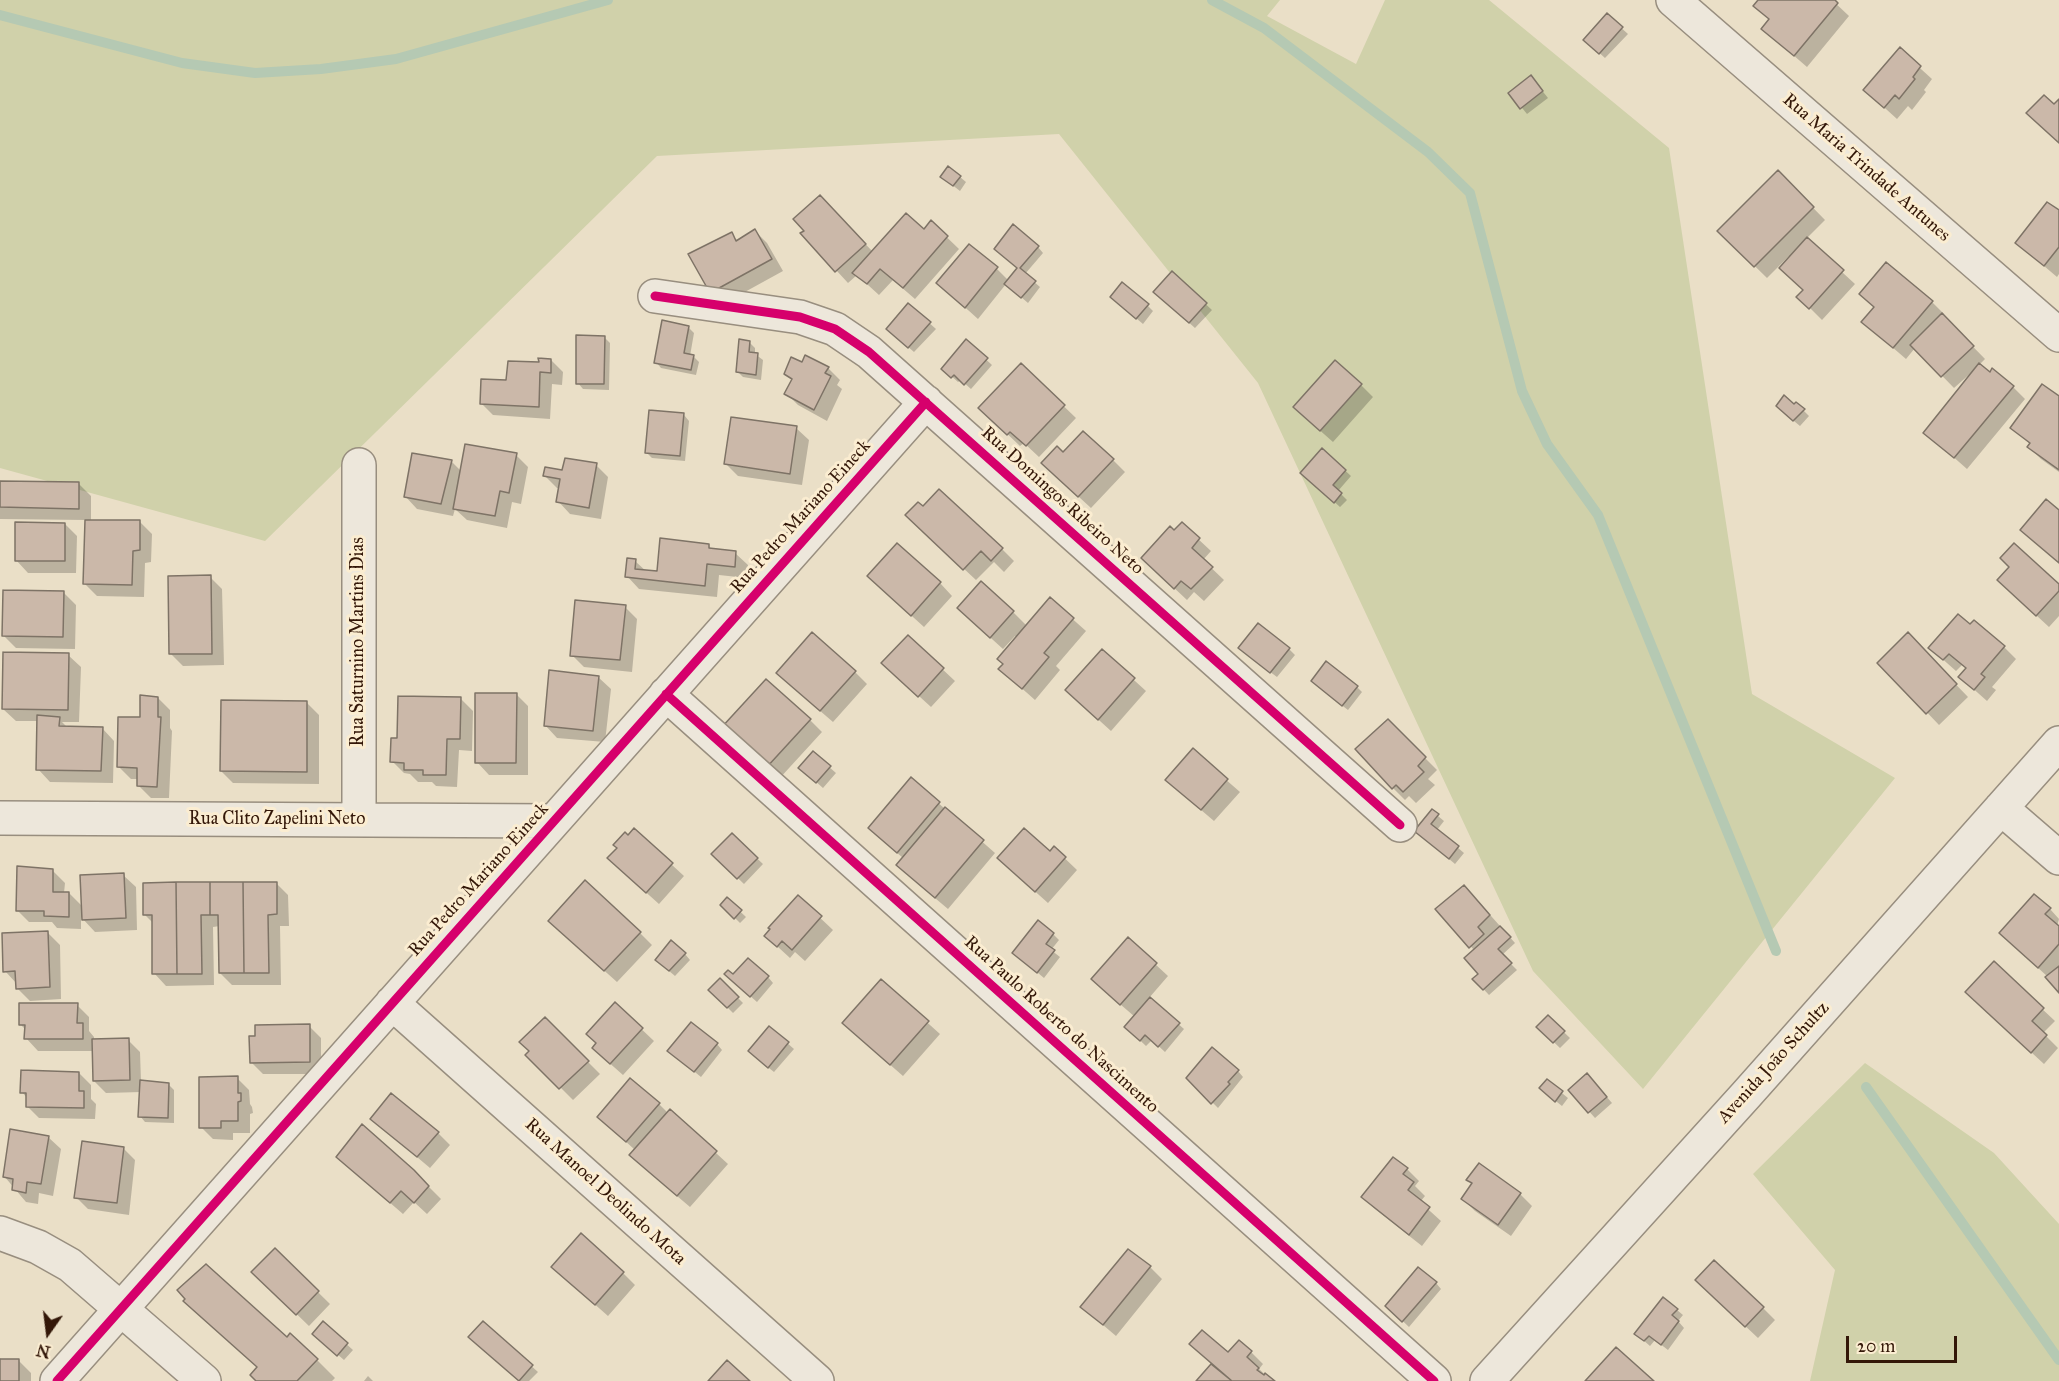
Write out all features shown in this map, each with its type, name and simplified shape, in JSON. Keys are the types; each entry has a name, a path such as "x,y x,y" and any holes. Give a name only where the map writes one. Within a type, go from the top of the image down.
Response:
{"street":[{"name":"Rua Maria Trindade Antunes","path":"1673,0 2059,335"},
{"name":"Rua Domingos Ribeiro Neto","path":"655,296 800,317 835,329 869,352 1400,825"},
{"name":"Rua Pedro Mariano Eineck","path":"57,1381 926,402"},
{"name":"Rua Saturnino Martins Dias","path":"359,465 359,820"},
{"name":"Rua Paulo Roberto do Nascimento","path":"666,694 1434,1381"},
{"name":"Avenida João Schultz","path":"1487,1381 1738,1104 2059,743"},
{"path":"2001,808 2059,858"},
{"name":"Rua Clito Zapelini Neto","path":"0,818 554,821"},
{"name":"Rua Manoel Deolindo Mota","path":"392,1003 817,1381"},
{"path":"0,1233 38,1247 70,1266 122,1308 204,1381"}],"green space":[{"path":"0,0 1280,0 1267,16 1356,64 1385,0 1489,0 1669,148 1752,694 1895,778 1643,1089 1533,971 1258,383 1059,134 657,156 265,541 0,468"},
{"path":"1865,1063 1994,1153 2059,1224 2059,1381 1810,1381 1835,1270 1753,1174"}],"building":[{"path":"1758,0 1835,0 1838,3 1794,56 1761,29 1769,19 1753,6"},
{"path":"1607,13 1623,27 1599,54 1583,40"},
{"path":"1900,47 1921,66 1913,77 1915,79 1899,99 1895,95 1884,108 1863,90"},
{"path":"1531,75 1543,91 1520,109 1508,93"},
{"path":"2044,95 2054,104 2059,99 2059,143 2026,113"},
{"path":"948,166 961,176 953,186 940,177"},
{"path":"1778,170 1814,207 1754,267 1717,231"},
{"path":"820,195 866,244 835,272 800,233 804,231 793,219"},
{"path":"2047,202 2059,210 2059,247 2044,266 2015,243"},
{"path":"906,213 924,229 931,220 948,236 903,288 880,269 867,284 852,273"},
{"path":"1013,224 1039,246 1020,268 1036,281 1021,298 1004,284 1017,268 994,249"},
{"path":"755,229 772,259 710,293 688,254 732,232 736,241"},
{"path":"1807,237 1844,270 1809,309 1796,297 1803,290 1779,268"},
{"path":"969,244 998,267 965,308 936,283"},
{"path":"1886,262 1933,301 1893,348 1861,322 1874,307 1859,294"},
{"path":"1172,271 1207,303 1189,323 1153,292"},
{"path":"1122,282 1149,304 1136,319 1110,297"},
{"path":"908,303 931,322 908,348 886,329"},
{"path":"1942,313 1974,346 1941,377 1910,345"},
{"path":"662,320 689,326 684,353 694,355 691,370 654,363"},
{"path":"576,335 605,336 604,384 576,384"},
{"path":"739,339 750,341 749,352 758,353 756,375 736,372"},
{"path":"966,339 988,358 964,385 954,375 951,378 941,369"},
{"path":"805,355 829,367 825,373 831,376 814,410 784,394 792,379 784,374 791,357 802,362"},
{"path":"538,358 551,359 551,373 540,372 539,407 480,404 481,379 506,380 508,361 539,362"},
{"path":"1335,360 1362,384 1320,431 1293,407"},
{"path":"1021,363 1065,405 1026,446 1010,432 1007,435 978,408"},
{"path":"1979,363 1990,372 1992,368 2014,386 1954,458 1923,433"},
{"path":"2042,384 2059,396 2059,470 2027,447 2030,443 2010,428"},
{"path":"1784,395 1794,404 1796,402 1805,409 1793,421 1776,406"},
{"path":"649,410 684,413 680,456 645,453"},
{"path":"731,417 797,426 790,474 724,464"},
{"path":"1083,431 1114,459 1078,497 1041,463 1057,446 1063,452"},
{"path":"465,444 517,453 509,493 500,491 495,516 453,509"},
{"path":"1322,448 1346,470 1333,485 1342,493 1334,503 1300,473"},
{"path":"412,453 452,460 441,504 404,497"},
{"path":"565,458 597,463 589,508 556,502 560,479 543,476 545,467 562,470"},
{"path":"0,481 79,482 79,509 0,507"},
{"path":"939,489 1003,548 991,561 981,551 963,570 905,515 918,502 923,506"},
{"path":"2046,499 2059,510 2059,563 2020,530"},
{"path":"85,520 140,520 140,550 133,551 132,585 83,584"},
{"path":"15,522 65,523 65,561 15,561"},
{"path":"1182,522 1200,538 1192,548 1213,567 1191,589 1181,581 1174,589 1141,558 1170,526 1174,530"},
{"path":"660,538 709,544 709,548 736,551 735,567 707,564 705,586 625,577 627,558 636,559 635,569 657,571"},
{"path":"897,543 941,582 911,616 867,576"},
{"path":"2014,543 2059,584 2059,591 2036,616 1997,580 2009,567 2000,558"},
{"path":"211,575 212,654 169,654 168,576"},
{"path":"981,581 1014,611 990,638 957,608"},
{"path":"3,590 64,591 63,637 2,636"},
{"path":"1050,597 1074,618 1044,653 1049,657 1022,689 998,669 1003,664 997,659"},
{"path":"575,600 626,605 620,660 570,656"},
{"path":"1958,614 1970,624 1974,620 2005,646 1981,674 1985,677 1974,690 1958,677 1966,668 1949,654 1943,660 1928,648"},
{"path":"1258,623 1290,648 1270,673 1238,648"},
{"path":"812,632 856,671 820,711 776,673"},
{"path":"1908,632 1957,684 1926,714 1877,663"},
{"path":"908,635 944,668 918,697 881,663"},
{"path":"1102,649 1135,678 1098,720 1065,690"},
{"path":"3,652 69,653 68,710 2,709"},
{"path":"1326,661 1358,686 1342,706 1311,681"},
{"path":"549,670 599,676 593,731 544,726"},
{"path":"766,679 811,719 766,768 721,728"},
{"path":"475,693 517,693 516,763 475,763"},
{"path":"140,695 158,697 158,717 161,717 157,787 137,786 137,768 117,767 118,717 140,717"},
{"path":"398,696 461,697 460,739 447,739 446,775 423,775 423,770 404,770 404,763 390,762 391,738 397,738"},
{"path":"221,700 307,701 307,772 220,771"},
{"path":"37,715 60,717 59,726 103,727 101,771 36,770"},
{"path":"1388,719 1426,757 1418,766 1424,772 1403,792 1396,785 1392,789 1355,749"},
{"path":"1193,748 1228,779 1201,810 1165,780"},
{"path":"813,751 831,766 816,783 798,768"},
{"path":"911,777 940,802 897,853 868,828"},
{"path":"945,807 984,840 935,898 896,865"},
{"path":"1432,809 1439,814 1431,824 1459,846 1449,859 1414,831"},
{"path":"634,828 673,863 646,893 607,858 617,848 613,845 625,832 628,835"},
{"path":"1024,828 1050,851 1054,846 1066,857 1035,892 997,858"},
{"path":"732,833 758,858 737,879 711,854"},
{"path":"17,866 53,869 53,892 69,892 69,917 44,916 44,911 16,911"},
{"path":"124,873 126,918 82,920 80,875"},
{"path":"585,880 641,932 604,971 548,921"},
{"path":"176,882 210,882 210,915 201,915 202,974 177,974"},
{"path":"176,882 177,974 152,974 152,915 143,915 143,883"},
{"path":"210,882 243,882 244,973 219,973 218,915 210,915"},
{"path":"243,882 277,882 277,914 268,915 269,973 244,973"},
{"path":"1464,885 1490,915 1478,927 1484,934 1469,948 1435,909"},
{"path":"2034,894 2051,908 2045,914 2059,926 2059,944 2038,968 1999,933"},
{"path":"798,895 822,916 792,950 782,941 777,947 764,936 770,929 768,928"},
{"path":"727,897 742,910 734,919 720,905"},
{"path":"1038,920 1054,933 1046,944 1055,950 1037,973 1012,953"},
{"path":"1500,926 1511,937 1498,949 1512,963 1483,990 1472,979 1478,974 1464,958"},
{"path":"48,931 50,987 16,989 15,971 3,972 2,933"},
{"path":"1128,937 1157,963 1120,1005 1091,979"},
{"path":"671,940 686,953 669,971 655,960"},
{"path":"748,958 769,976 750,997 724,974 728,970 733,974"},
{"path":"1994,961 2044,1008 2032,1021 2047,1035 2031,1053 1965,992"},
{"path":"2059,966 2059,993 2045,977"},
{"path":"720,978 739,997 727,1008 708,990"},
{"path":"881,979 929,1021 890,1065 842,1023"},
{"path":"1150,997 1180,1023 1158,1047 1145,1035 1140,1041 1124,1027"},
{"path":"615,1002 643,1028 610,1064 592,1048 596,1043 586,1034"},
{"path":"19,1003 78,1003 77,1023 83,1023 83,1039 24,1039 25,1025 19,1025"},
{"path":"1548,1015 1565,1031 1553,1043 1536,1027"},
{"path":"545,1017 589,1061 559,1089 525,1055 529,1051 519,1042"},
{"path":"691,1022 718,1043 694,1072 667,1051"},
{"path":"310,1024 310,1062 250,1063 249,1036 255,1036 255,1025"},
{"path":"769,1026 789,1042 768,1068 748,1051"},
{"path":"129,1038 130,1080 93,1081 92,1039"},
{"path":"1212,1047 1239,1070 1228,1082 1230,1084 1211,1104 1186,1078"},
{"path":"21,1070 79,1072 79,1091 84,1091 84,1108 26,1107 26,1093 20,1093"},
{"path":"1587,1073 1607,1097 1588,1113 1568,1090"},
{"path":"238,1076 238,1093 241,1093 241,1101 238,1102 238,1121 221,1121 221,1128 199,1128 199,1077"},
{"path":"630,1078 660,1103 626,1142 597,1117"},
{"path":"1547,1079 1563,1091 1555,1102 1539,1088"},
{"path":"140,1080 169,1083 168,1118 138,1117"},
{"path":"391,1093 439,1132 417,1157 370,1119"},
{"path":"670,1109 717,1151 677,1196 629,1155"},
{"path":"362,1124 429,1186 414,1203 401,1191 390,1203 336,1157"},
{"path":"10,1129 49,1136 41,1184 27,1182 26,1193 12,1190 13,1179 3,1177"},
{"path":"82,1141 124,1147 117,1203 74,1198"},
{"path":"1393,1157 1408,1168 1403,1174 1414,1182 1408,1190 1430,1207 1409,1235 1361,1197"},
{"path":"1479,1163 1521,1193 1498,1225 1461,1199 1472,1183 1466,1180"},
{"path":"581,1233 624,1272 595,1305 551,1267"},
{"path":"275,1248 319,1291 296,1315 251,1272"},
{"path":"1128,1249 1151,1266 1103,1325 1080,1307"},
{"path":"1714,1260 1764,1307 1745,1327 1695,1280"},
{"path":"206,1264 287,1337 290,1333 318,1359 297,1381 256,1381 250,1375 257,1367 183,1301 185,1299 177,1290"},
{"path":"1418,1267 1437,1282 1402,1322 1385,1306"},
{"path":"1663,1297 1678,1309 1672,1315 1679,1321 1661,1345 1649,1336 1644,1341 1634,1334"},
{"path":"323,1321 348,1343 337,1356 312,1334"},
{"path":"483,1321 533,1365 519,1381 468,1337"},
{"path":"1202,1330 1228,1352 1239,1340 1252,1351 1247,1357 1259,1368 1257,1370 1275,1381 1232,1381 1189,1344"},
{"path":"1616,1347 1654,1381 1585,1381"},
{"path":"0,1359 19,1359 19,1381 0,1381"},
{"path":"727,1360 750,1381 708,1381"},
{"path":"1211,1364 1232,1381 1196,1381"}],"waterway":[{"path":"0,15 182,63 255,73 321,69 396,59 608,0"},
{"path":"1212,0 1264,28 1428,152 1470,193 1522,391 1547,444 1598,515 1776,951"},
{"path":"1866,1087 2059,1360"}],"cycle path":[{"path":"655,296 800,317 835,329 869,352 1400,825"},
{"path":"57,1381 926,402"},
{"path":"666,694 1434,1381"}]}
